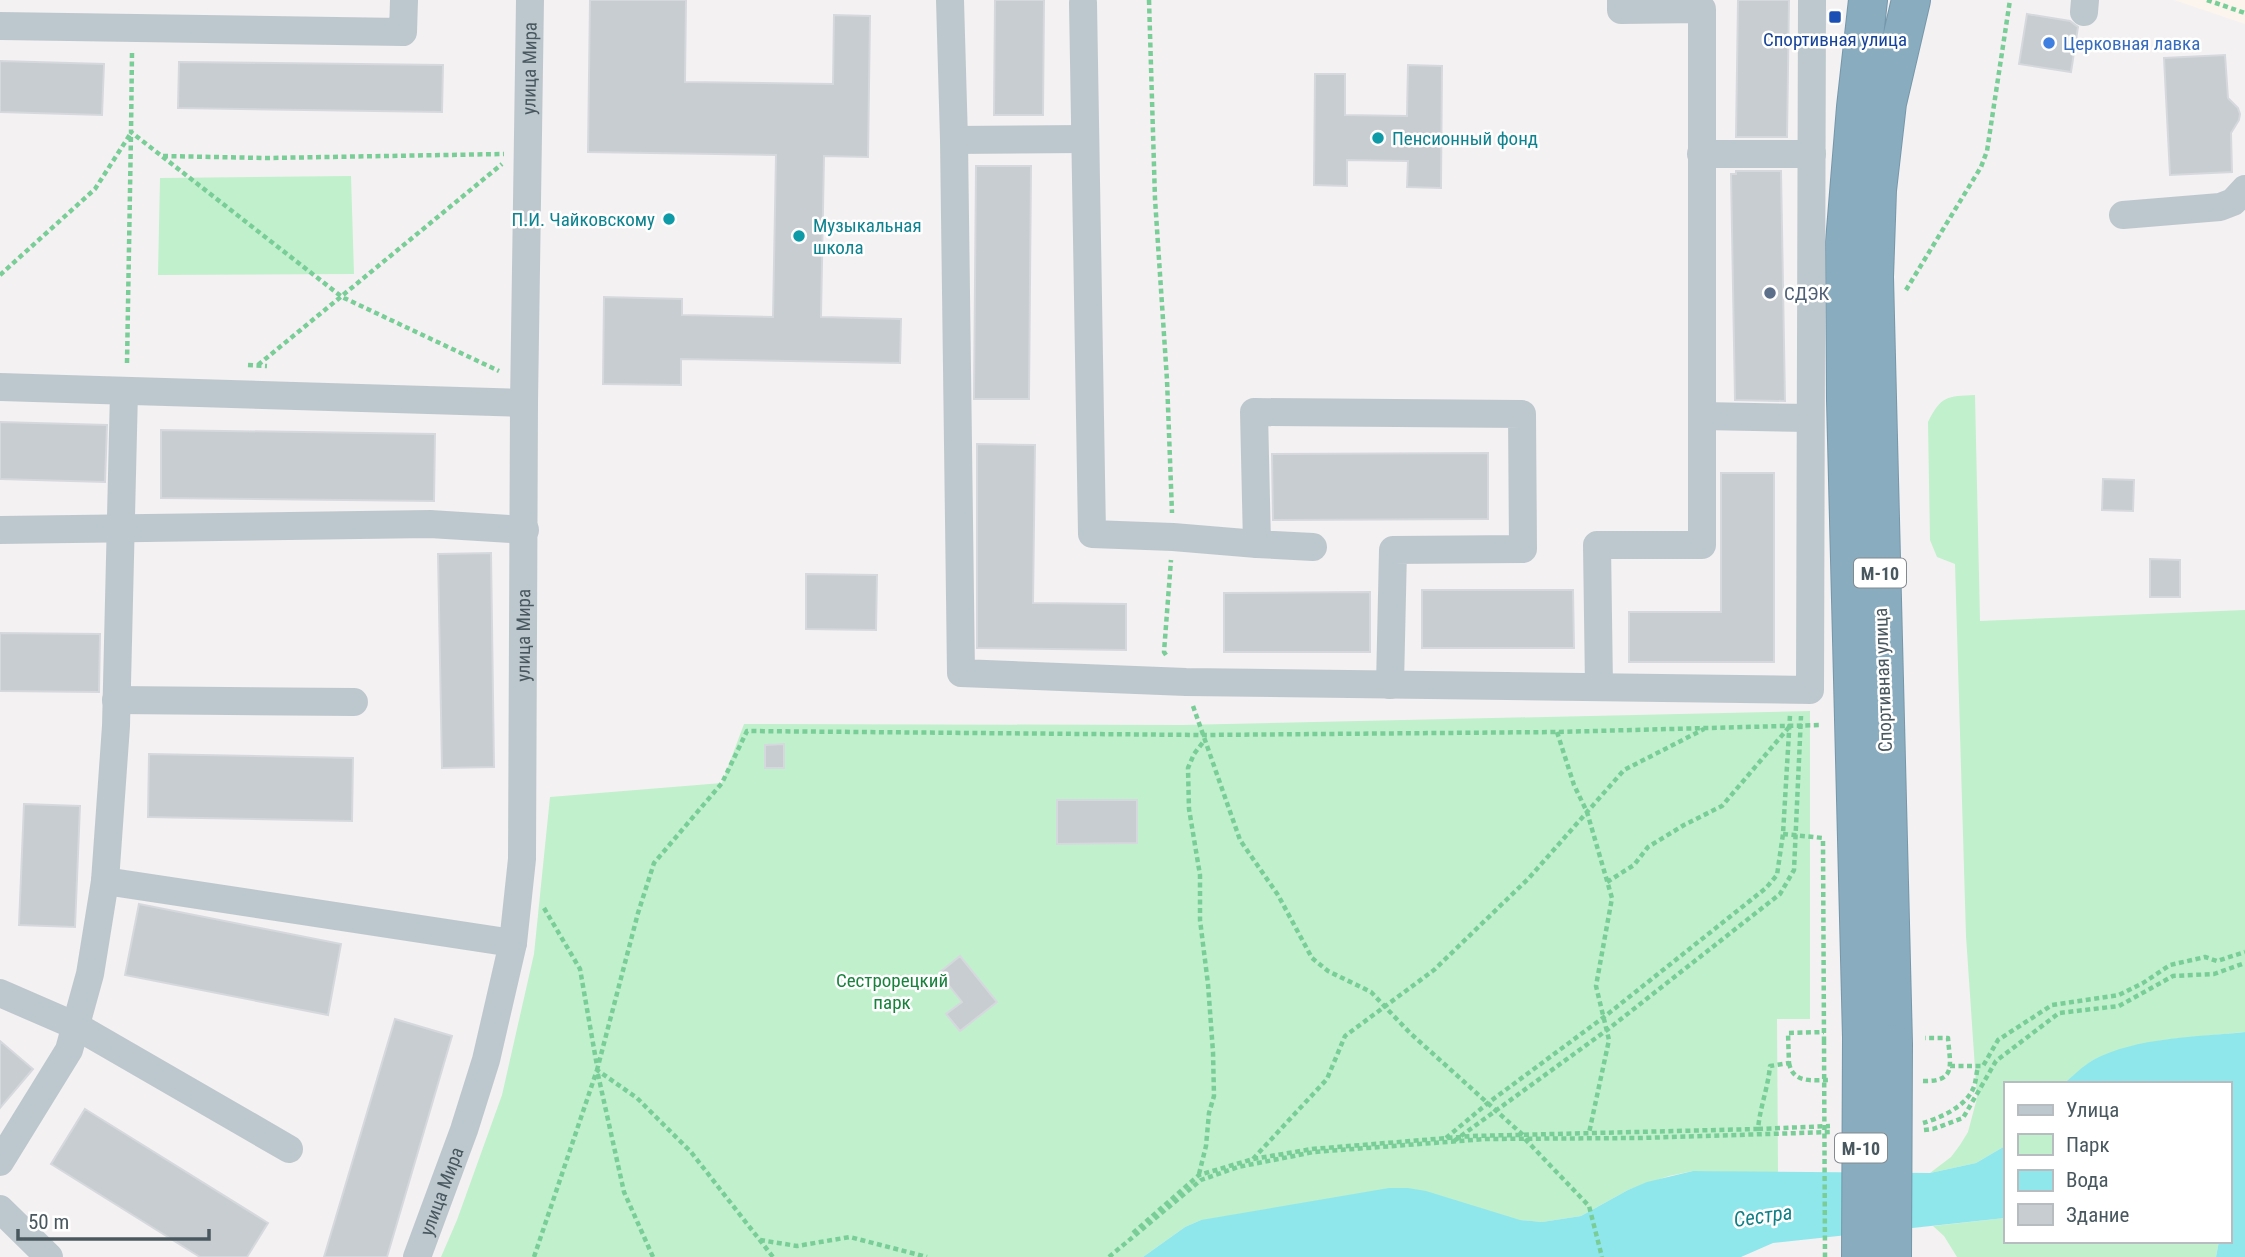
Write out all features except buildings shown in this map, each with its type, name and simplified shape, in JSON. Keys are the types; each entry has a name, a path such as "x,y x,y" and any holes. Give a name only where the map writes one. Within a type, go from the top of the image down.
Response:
{"highway":[{"name":"М-10","path":"1868,0 1871,105"},
{"name":"М-10","path":"1871,105 1911,0"},
{"name":"Спортивная улица","path":"1871,105 1845,242 1846,347 1894,1042 1892,1257"},
{"name":"Спортивная улица","path":"1861,1257 1894,1042"}],"street":[{"path":"0,26 403,32 404,0"},
{"name":"улица Мира","path":"417,1257 464,1130 482,1072 513,943 522,859 524,403 530,0"},
{"path":"950,0 961,673 1186,682 1795,690 1810,690 1812,0"},
{"path":"1599,688 1597,545 1702,545 1702,9 1621,10 1621,0"},
{"path":"1083,3 1092,534 1313,547"},
{"path":"954,140 1085,139"},
{"path":"1702,154 1812,154"},
{"path":"2123,215 2220,207 2233,202 2245,190"},
{"path":"0,387 524,403"},
{"path":"0,1162 69,1050 90,974 105,881 116,700 124,391"},
{"path":"1257,544 1254,412 1522,414 1523,549 1394,550 1390,685"},
{"path":"1702,415 1810,418"},
{"path":"0,530 430,524 525,530"},
{"path":"116,700 354,702"},
{"path":"105,881 513,943"},
{"path":"0,993 76,1026 289,1149"},
{"path":"0,1209 49,1257"}],"path":[{"path":"1149,0 1155,199 1167,380 1173,537 1164,652 1186,682 1240,840 1278,895 1312,958 1328,971 1371,992 1410,1033 1524,1137 1589,1206 1602,1257"},
{"path":"1904,293 1981,167 1987,151 2010,0"},
{"path":"2207,0 2245,13"},
{"path":"127,363 132,28"},
{"path":"131,132 342,297 511,377"},
{"path":"0,275 95,189 131,132"},
{"path":"162,156 508,156 258,366"},
{"path":"114,363 140,363"},
{"path":"245,365 271,366"},
{"path":"1446,1138 1488,1103 1604,1017 1766,888 1777,875 1795,690"},
{"path":"1107,1257 1199,1175 1253,1159 1312,1149 1457,1139 1606,1030 1780,894 1794,870 1801,726 1795,690"},
{"path":"534,1257 597,1070 638,913 654,863 722,783 747,731 1203,738 1821,725 1821,738"},
{"path":"1607,882 1634,865 1648,847 1722,806 1790,726"},
{"path":"1253,1159 1327,1079 1345,1036 1434,970 1529,878 1624,770 1707,727"},
{"path":"1557,732 1574,785 1587,812 1612,898 1596,986 1609,1040 1589,1133"},
{"path":"1199,1175 1214,1096 1213,1052 1200,920 1200,876 1189,809 1188,768 1203,738"},
{"path":"1822,825 1825,1257"},
{"path":"1783,834 1823,838"},
{"path":"538,898 580,969 597,1070 624,1192 653,1257"},
{"path":"1950,1066 1983,1066 1998,1040 2052,1005 2119,995 2170,965 2204,957 2217,961 2245,951"},
{"path":"1107,1257 1201,1180 1238,1167 1314,1152 1457,1139 1758,1129 1760,1108 1768,1088 1770,1066 1789,1063 1788,1033 1824,1032"},
{"path":"1894,1042 1948,1038"},
{"path":"597,1070 637,1098 691,1153 773,1257"},
{"path":"1524,1137 1569,1139"},
{"path":"760,1240 797,1246 850,1237 927,1257"}],"shaded area":[{"path":"2174,0 2245,0 2245,24"}],"green space":[{"path":"351,176 354,274 158,275 160,178"},
{"path":"1975,395 1980,621 2245,610 2245,1032 2163,1040 2123,1049 2093,1060 2066,1082 2004,1082 2004,1147 1976,1163 1930,1173 1951,1157 1960,1145 1968,1132 1977,1098 1966,936 1955,564 1937,557 1930,540 1928,422 1941,402 1958,396"},
{"name":"Сестрорецкий парк","path":"1810,711 1810,1019 1777,1019 1778,1173 1693,1171 1628,1190 1581,1216 1542,1222 1201,1220 1185,1227 1143,1257 441,1257 502,1095 534,954 550,797 722,783 744,724 1182,725"},
{"path":"2004,1218 2004,1243 2219,1243 2216,1257 1957,1257 1944,1236 1933,1226"}],"water":[{"path":"2245,1032 2245,1257 2216,1257 2219,1243 2231,1243 2231,1082 2065,1082 2093,1060 2110,1052 2168,1039"},
{"name":"Сестра","path":"2004,1147 2004,1218 1773,1243 1741,1257 1143,1257 1185,1227 1201,1220 1389,1188 1426,1191 1520,1220 1542,1222 1581,1216 1647,1182 1693,1171 1930,1173 1976,1163"}],"place":[{"name":"Спортивная улица","path":"1835,17"},
{"name":"Церковная лавка","path":"2049,43"},
{"name":"Пенсионный фонд","path":"1378,138"},
{"name":"П.И. Чайковскому","path":"669,219"},
{"name":"Музыкальная школа","path":"799,236"},
{"name":"СДЭК","path":"1770,293"}]}
